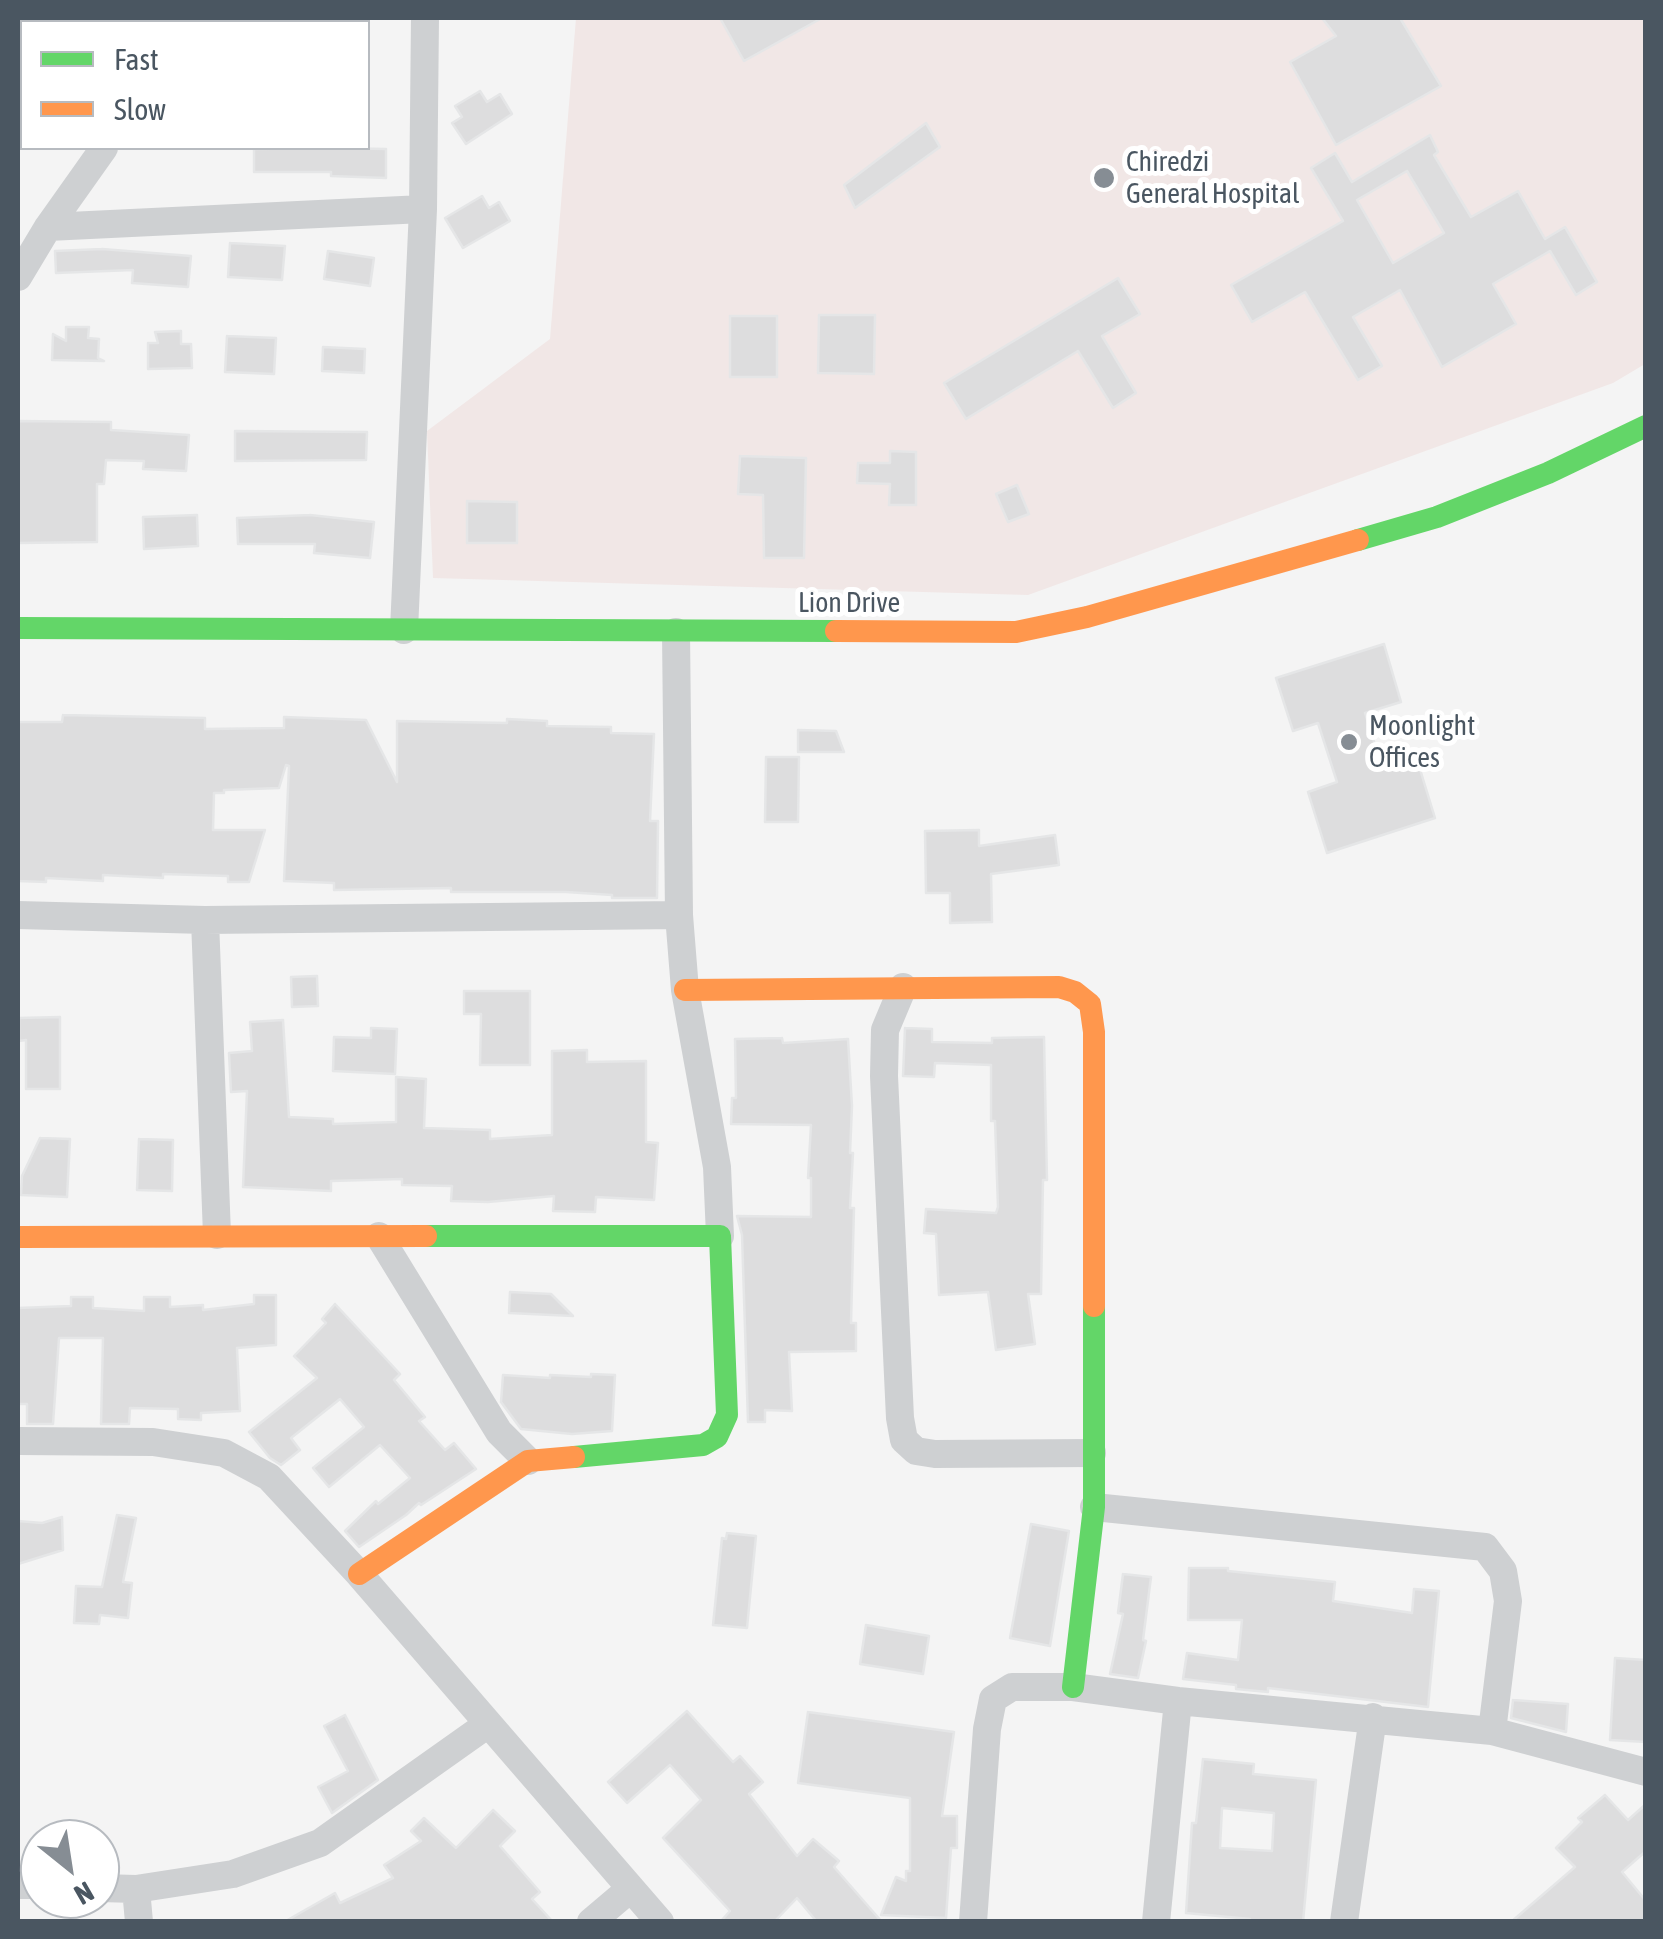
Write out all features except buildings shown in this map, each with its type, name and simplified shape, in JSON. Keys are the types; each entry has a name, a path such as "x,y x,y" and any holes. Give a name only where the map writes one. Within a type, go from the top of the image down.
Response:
{"street":[{"path":"404,630 423,209 424,18"},
{"path":"18,277 103,150"},
{"path":"48,227 423,209"},
{"name":"Lion Drive","path":"18,628 1016,632 1087,617 1437,518 1548,473 1646,426"},
{"path":"359,1574 528,1460 703,1445 716,1436 727,1415 717,1166 685,990 679,915 676,632"},
{"path":"18,915 205,920 679,915"},
{"path":"205,920 216,1235"},
{"path":"903,986 885,1030 884,1076 904,1440 916,1450 934,1454 1092,1453"},
{"path":"685,990 1059,986 1076,992 1090,1004 1094,1032 1094,1507 1073,1687"},
{"path":"379,1236 499,1432 528,1460"},
{"path":"18,1238 720,1236"},
{"path":"18,1442 153,1442 224,1453 269,1478 359,1574 660,1922"},
{"path":"1094,1507 1485,1547 1503,1572 1508,1601 1492,1731"},
{"path":"974,1922 987,1729 994,1699 1012,1687 1073,1687 1492,1731 1646,1772"},
{"path":"1156,1922 1178,1701"},
{"path":"1344,1922 1373,1717"},
{"path":"120,1889 233,1874 320,1843 488,1724"},
{"path":"136,1889 139,1922"},
{"path":"591,1922 630,1889"}],"shaded area":[{"name":"Chiredzi General Hospital","path":"576,18 1645,18 1645,364 1613,383 1028,595 433,578 427,431 550,339"}],"traffic: fast":[{"path":"1358,540 1437,517 1548,473 1646,426"},
{"path":"18,628 836,631"},
{"path":"426,1236 720,1236 727,1415 717,1437 703,1445 574,1457"},
{"path":"1073,1687 1094,1507 1094,1306"}],"traffic: slow":[{"path":"836,631 1016,632 1087,617 1358,540"},
{"path":"685,990 1059,987 1075,992 1090,1004 1094,1032 1094,1306"},
{"path":"18,1237 426,1236"},
{"path":"359,1574 528,1461 574,1457"}],"place":[{"name":"Chiredzi General Hospital","path":"1104,178"},
{"name":"Moonlight Offices","path":"1349,742"}]}
